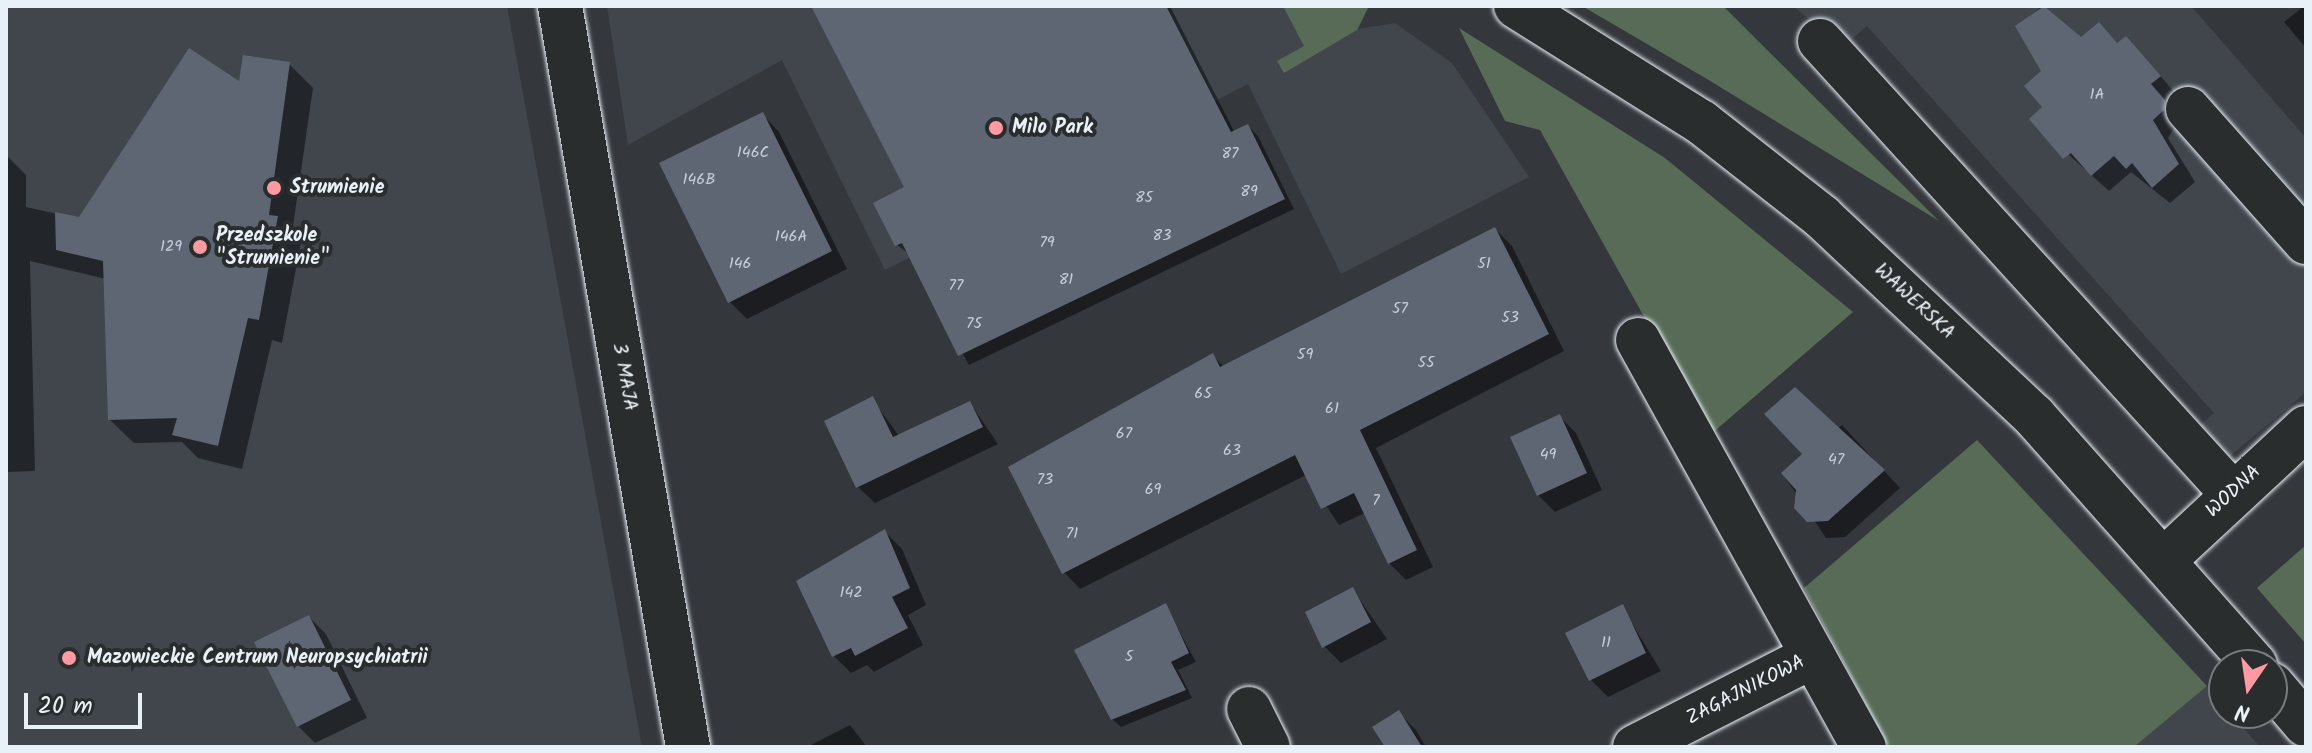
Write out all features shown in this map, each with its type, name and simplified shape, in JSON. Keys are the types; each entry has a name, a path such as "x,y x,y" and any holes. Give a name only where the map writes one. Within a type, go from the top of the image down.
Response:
{"street":[{"name":"3 MAJA","path":"560,6 688,747"},
{"name":"WAWERSKA","path":"1516,6 1701,122 1822,217 2034,416 2241,649"},
{"path":"1820,41 2231,492"},
{"path":"2188,109 2306,242"},
{"path":"1638,340 1864,747"},
{"name":"WODNA","path":"2164,560 2231,492 2306,428"},
{"name":"ZAGAJNIKOWA","path":"1635,747 1813,656"},
{"path":"2288,704 2306,725"}],"shaded area":[{"path":"6,6 507,6 642,747 6,747"},
{"path":"607,6 1369,6 1358,29 1395,23 1452,63 1529,177 1341,274 1248,84 885,270 782,60 628,145"},
{"path":"1793,6 2191,6 2306,138 2306,392 2221,464 2190,435 2214,413 1867,26 1843,47"},
{"path":"2207,686 2208,729 2244,729 2260,747 2134,747"}],"green space":[{"path":"1283,6 1369,6 1357,30 1284,73 1277,61 1304,46"},
{"path":"1582,6 1723,6 1939,221 1707,79"},
{"path":"1459,28 1665,158 1853,312 1710,435 1540,130 1505,121"},
{"path":"1977,440 2207,686 2134,747 1889,747 1804,588"},
{"path":"2306,545 2306,644 2257,588"}],"building":[{"path":"811,6 1166,6 1231,132 1248,124 1285,199 958,356 902,243 895,246 873,203 904,187"},
{"path":"2044,6 2081,37 2099,22 2117,43 2126,36 2161,76 2151,84 2165,100 2164,110 2153,120 2179,164 2152,188 2132,163 2126,169 2114,156 2091,176 2071,153 2063,159 2029,119 2042,107 2024,86 2041,71 2015,26"},
{"path":"189,48 239,81 243,55 290,62 269,215 278,216 259,320 248,318 218,446 172,435 177,418 108,420 103,261 56,250 55,212 79,217"},
{"path":"763,112 832,251 728,303 659,163"},
{"path":"1495,227 1549,334 1360,430 1417,550 1388,564 1354,493 1321,509 1295,455 1062,574 1008,467 1213,353 1220,367"},
{"path":"1795,387 1885,470 1828,521 1807,522 1794,508 1796,490 1781,473 1802,454 1764,414"},
{"path":"873,396 893,437 970,401 983,427 856,488 824,421"},
{"path":"1560,414 1587,473 1537,496 1510,437"},
{"path":"885,529 910,588 892,597 908,628 855,656 851,648 832,657 796,581"},
{"path":"1353,587 1371,622 1322,648 1305,612"},
{"path":"1166,603 1189,653 1171,662 1186,690 1111,720 1074,650"},
{"path":"1623,604 1646,653 1589,681 1565,633"},
{"path":"309,615 351,700 297,727 254,642"},
{"path":"1399,710 1422,747 1385,747 1372,727"}],"place":[{"name":"Milo Park","path":"996,128"},
{"name":"Strumienie","path":"274,188"},
{"name":"Przedszkole \"Strumienie\"","path":"200,247"},
{"name":"Mazowieckie Centrum Neuropsychiatrii","path":"69,658"}]}
